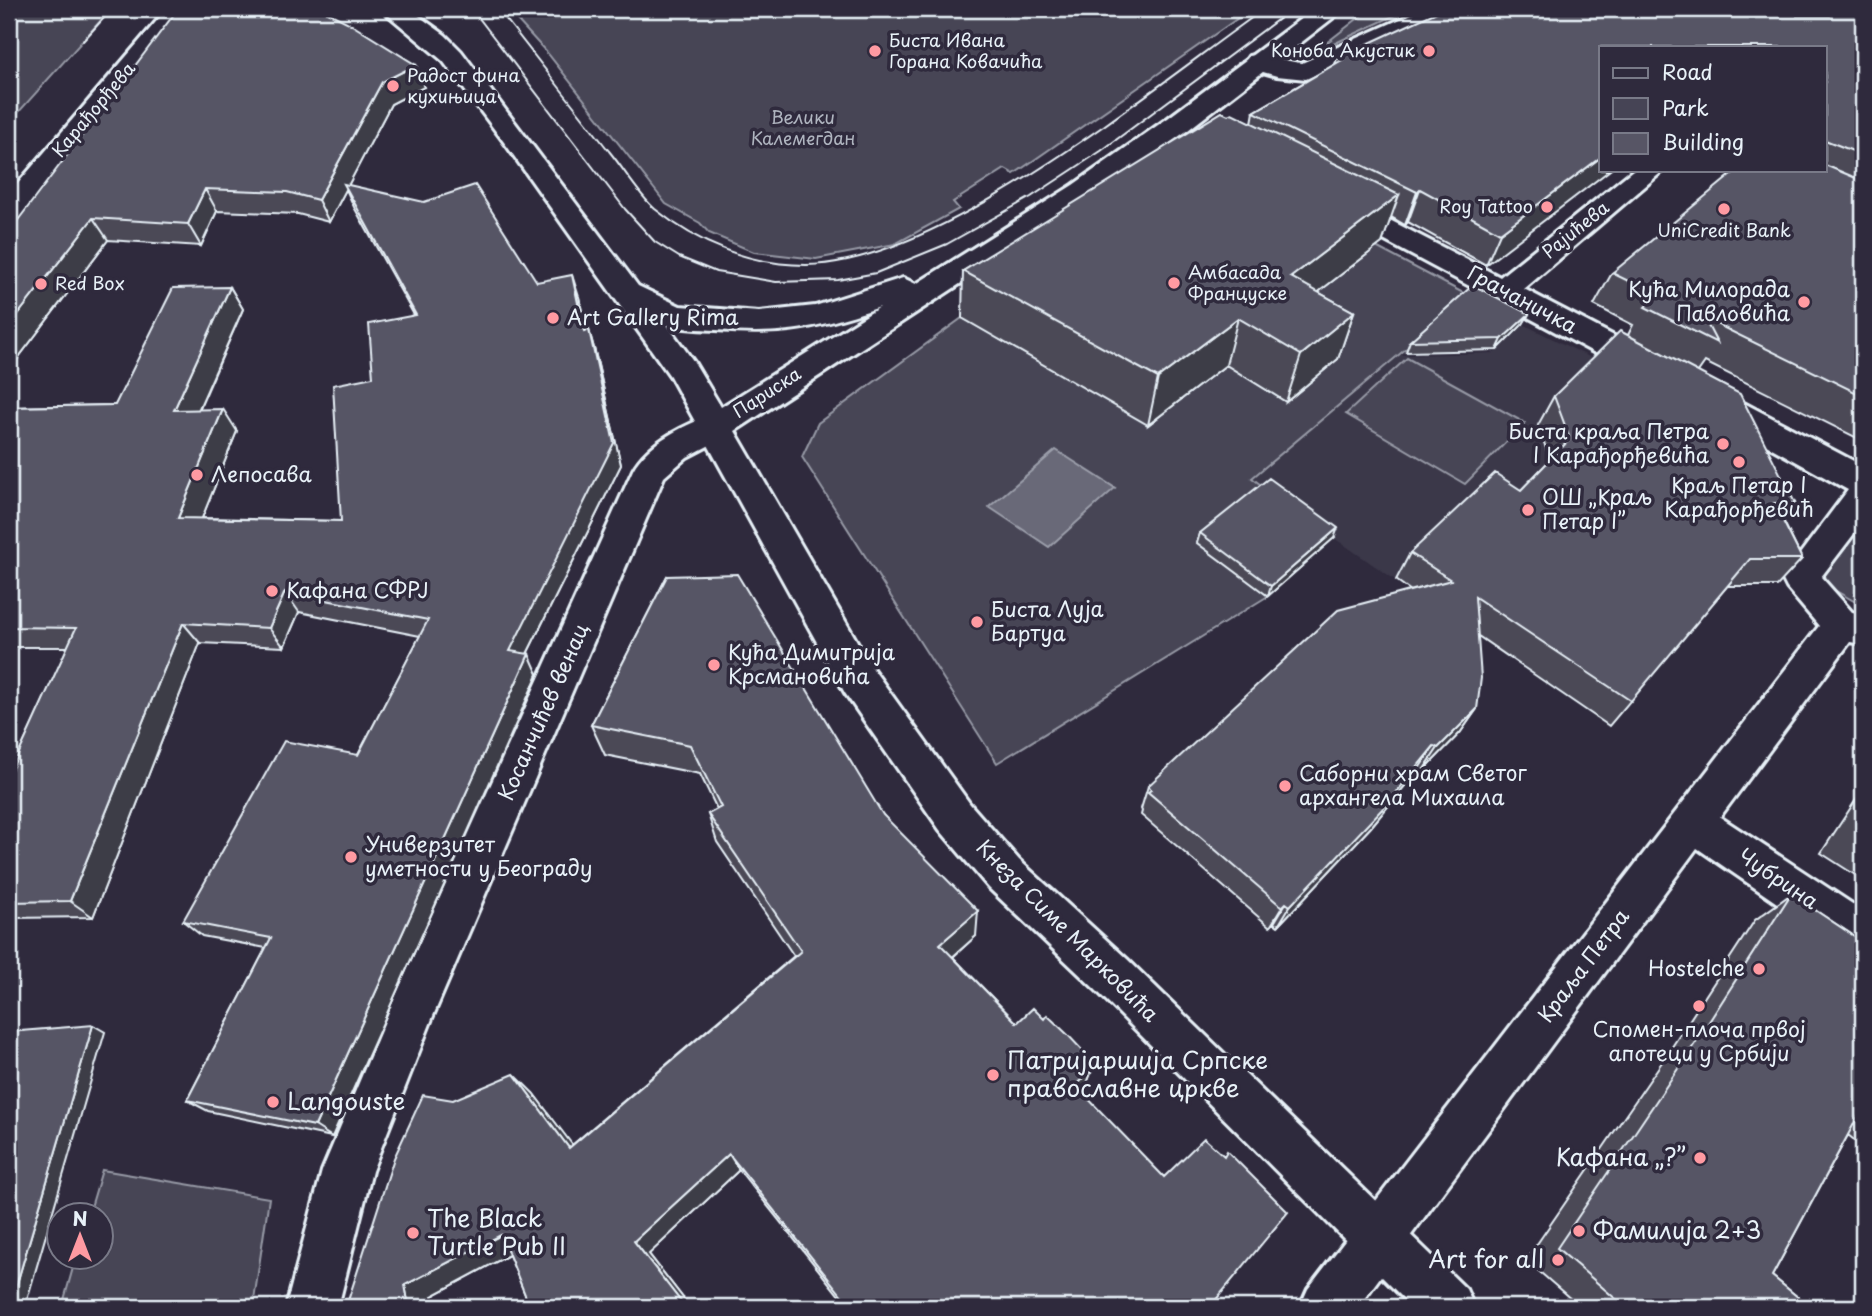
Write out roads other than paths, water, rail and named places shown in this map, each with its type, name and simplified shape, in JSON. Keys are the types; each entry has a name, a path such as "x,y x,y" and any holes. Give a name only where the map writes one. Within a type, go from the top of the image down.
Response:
{"street":[{"name":"Карађорђева","path":"9,212 180,9"},
{"name":"Париска","path":"393,9 436,40 452,56 628,293 683,370 717,426 1083,191 1189,129 1258,62 1329,9"},
{"path":"1258,62 1286,70 1306,71 1443,9"},
{"path":"1794,46 1836,9"},
{"name":"Рајићева","path":"1503,290 1648,172"},
{"name":"Грачаничка","path":"1318,194 1863,482"},
{"path":"628,293 674,316 759,323 791,321 860,303 971,263"},
{"name":"Кнеза Симе Марковића","path":"717,426 859,681 955,817 1004,874 1111,974 1377,1240 1448,1307"},
{"name":"Косанчићев венац","path":"312,1307 352,1159 412,1011 650,470 675,449 717,426"},
{"name":"Краља Петра","path":"1326,1307 1693,822 1852,627 1800,578 1863,496"},
{"name":"Чубрина","path":"1693,822 1863,936"}],"water":[{"path":"1056,450 1115,488 1049,547 989,507"}],"tram line":[{"path":"83,41 112,9"},
{"path":"472,9 625,209 655,242 679,257 716,272 776,282 838,280 876,273 947,244 1031,197 1101,151 1292,9"},
{"path":"498,9 655,209 689,233 726,250 765,261 806,265 860,257 919,236 981,204 1106,124 1264,9"}],"place":[{"name":"Биста Ивана Горана Ковачића","path":"875,51"},
{"name":"Коноба Акустик","path":"1429,51"},
{"name":"Радост фина кухињица","path":"393,86"},
{"name":"Roy Tattoo","path":"1547,207"},
{"name":"UniCredit Bank","path":"1724,209"},
{"name":"Амбасада Француске","path":"1174,283"},
{"name":"Red Box","path":"41,284"},
{"name":"Кућа Милорада Павловића","path":"1804,302"},
{"name":"Art Gallery Rima","path":"553,318"},
{"name":"Биста краља Петра I Карађорђевића","path":"1723,444"},
{"name":"Краљ Петар I Карађорђевић","path":"1739,462"},
{"name":"Лепосава","path":"197,475"},
{"name":"ОШ „Краљ Петар I”","path":"1528,510"},
{"name":"Кафана СФРЈ","path":"272,591"},
{"name":"Биста Луја Бартуа","path":"977,622"},
{"name":"Кућа Димитрија Крсмановића","path":"714,665"},
{"name":"Саборни храм Светог архангела Михаила","path":"1285,786"},
{"name":"Универзитет уметности у Београду","path":"351,857"},
{"name":"Hostelche","path":"1759,969"},
{"name":"Спомен-плоча првој апотеци у Србији","path":"1699,1006"},
{"name":"Патријаршија Српске православне цркве","path":"993,1075"},
{"name":"Langouste","path":"273,1102"},
{"name":"Кафана „?”","path":"1700,1158"},
{"name":"Фамилија 2+3","path":"1579,1231"},
{"name":"The Black Turtle Pub II","path":"413,1233"},
{"name":"Art for all","path":"1558,1260"}],"park label":[{"name":"Велики Калемегдан","path":"803,128"}]}
